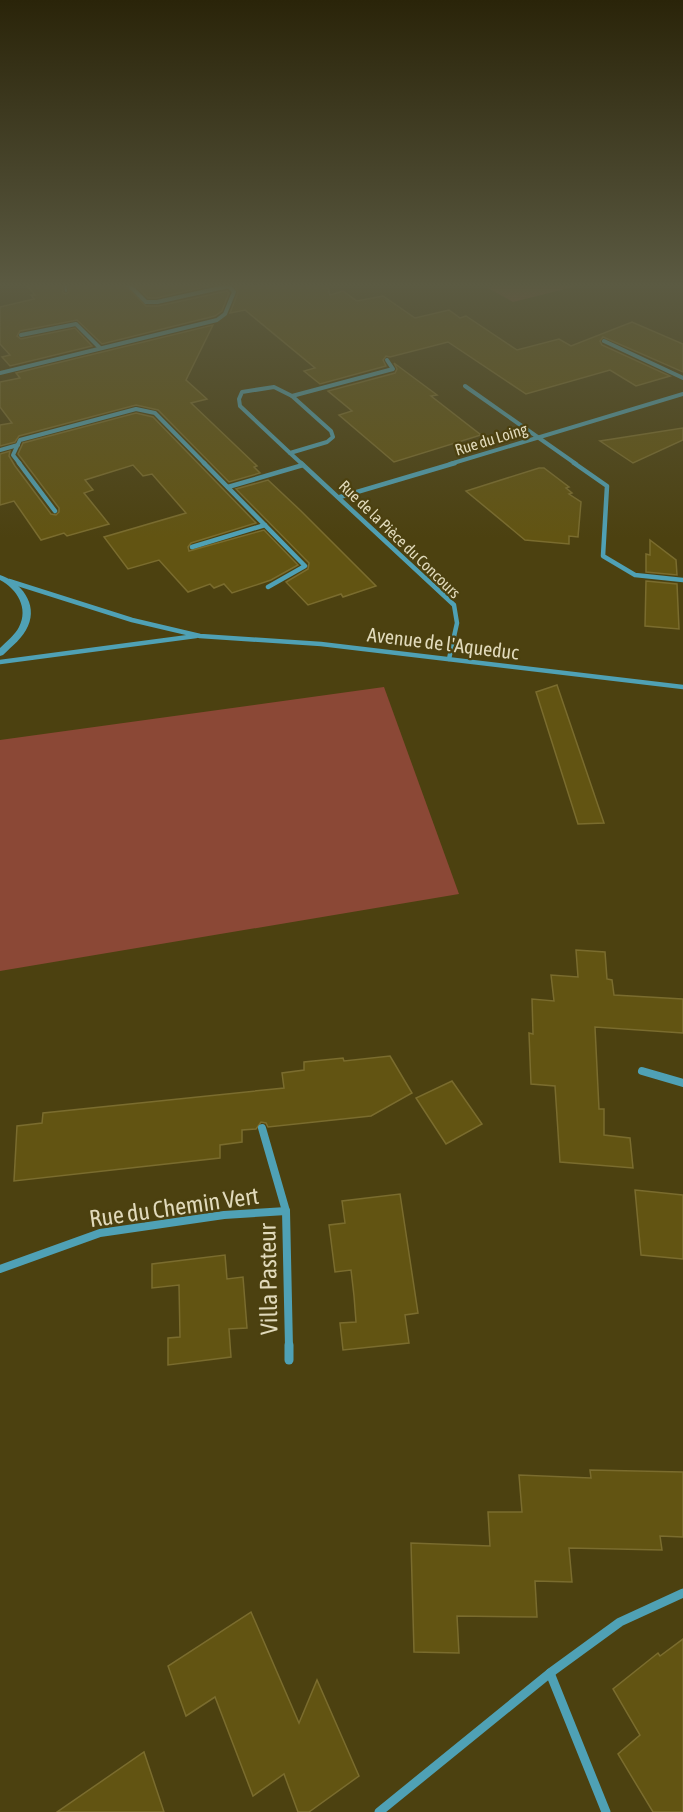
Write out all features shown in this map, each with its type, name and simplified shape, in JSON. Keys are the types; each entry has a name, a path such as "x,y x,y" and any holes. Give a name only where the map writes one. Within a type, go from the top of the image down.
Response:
{"street":[{"path":"0,373 20,369"},
{"path":"292,396 393,369"},
{"path":"663,369 683,378"},
{"path":"465,386 608,486 603,556 635,575 683,580"},
{"name":"Rue de la Pièce du Concours","path":"290,453 327,442 333,437 331,431 292,396 274,387 262,387 242,392 239,399 240,406 290,453 303,465 340,497 454,605 457,629 449,659"},
{"name":"Rue du Loing","path":"340,497 683,394"},
{"path":"55,511 13,455 20,440 136,409 155,413 305,566 268,587"},
{"path":"0,450 18,445"},
{"path":"228,487 303,465"},
{"path":"192,547 265,525"},
{"path":"0,653 23,628 27,609 21,592 4,579"},
{"name":"Avenue de l'Aqueduc","path":"4,579 132,620 200,636 321,644 683,687"},
{"name":"Avenue de l'Aqueduc","path":"0,663 200,636"},
{"path":"642,1071 683,1083"},
{"name":"Villa Pasteur","path":"262,1128 286,1211 289,1360"},
{"name":"Rue du Chemin Vert","path":"0,1269 100,1233 224,1215 286,1211"},
{"path":"379,1812 550,1673 621,1622 683,1593"},
{"path":"550,1673 606,1812"}],"shaded area":[{"path":"384,687 459,894 0,971 0,740"}],"building":[{"path":"34,369 192,369 186,380 207,399 191,403 257,466 254,467 260,473 229,482 158,410 136,405 19,436 15,442 0,446 0,425 12,423 0,407 0,382 20,378 16,373"},
{"path":"313,369 377,369 320,384 304,371"},
{"path":"397,369 401,369 437,395 431,396 481,435 394,462 339,415 352,411 328,391 395,373"},
{"path":"488,369 654,369 670,376 636,386 610,370 526,394"},
{"path":"136,413 153,417 256,523 191,543 188,547 189,551 264,530 298,565 271,580 232,593 224,584 214,588 210,584 188,592 159,560 128,569 104,537 186,513 152,474 143,476 133,465 85,480 93,490 84,493 109,524 67,536 64,533 41,540 14,501 0,505 0,454 10,451 9,456 15,466 51,514 56,515 59,508 18,454 23,443"},
{"path":"683,428 683,440 633,463 600,441"},
{"path":"544,468 569,487 566,488 572,493 569,494 581,502 578,537 569,536 569,544 525,540 466,491"},
{"path":"268,480 376,586 308,605 286,582 308,569 309,563 236,489"},
{"path":"650,540 676,560 677,575 646,572 646,554 650,555"},
{"path":"646,581 677,584 679,629 645,626"},
{"path":"557,685 604,823 578,824 536,692"},
{"path":"576,950 605,952 607,979 612,980 614,995 683,999 683,1033 595,1027 599,1109 604,1109 604,1135 630,1138 633,1168 560,1162 555,1086 531,1084 529,1033 533,1034 532,999 554,1001 551,975 578,977"},
{"path":"390,1056 412,1093 371,1116 268,1127 266,1123 261,1122 256,1129 242,1130 242,1142 220,1145 220,1158 14,1181 17,1126 42,1123 43,1113 284,1088 282,1073 304,1070 304,1062"},
{"path":"452,1081 482,1124 446,1144 416,1098"},
{"path":"635,1190 683,1195 683,1259 641,1255"},
{"path":"400,1194 418,1313 405,1315 409,1343 343,1350 340,1323 356,1322 354,1296 351,1270 335,1272 329,1225 345,1223 342,1201"},
{"path":"225,1255 227,1279 243,1277 247,1328 229,1329 231,1357 168,1365 168,1338 180,1337 179,1285 152,1288 152,1264"},
{"path":"590,1470 683,1472 683,1537 660,1536 662,1550 569,1548 572,1582 535,1581 537,1617 457,1616 459,1653 414,1652 411,1543 490,1546 488,1512 522,1512 519,1475 591,1478"},
{"path":"251,1612 299,1723 317,1680 359,1776 309,1812 298,1812 284,1774 253,1796 215,1697 186,1716 168,1666"},
{"path":"683,1639 683,1812 653,1812 618,1754 640,1735 613,1689 658,1653 660,1656"},
{"path":"144,1752 164,1812 57,1812"}]}
